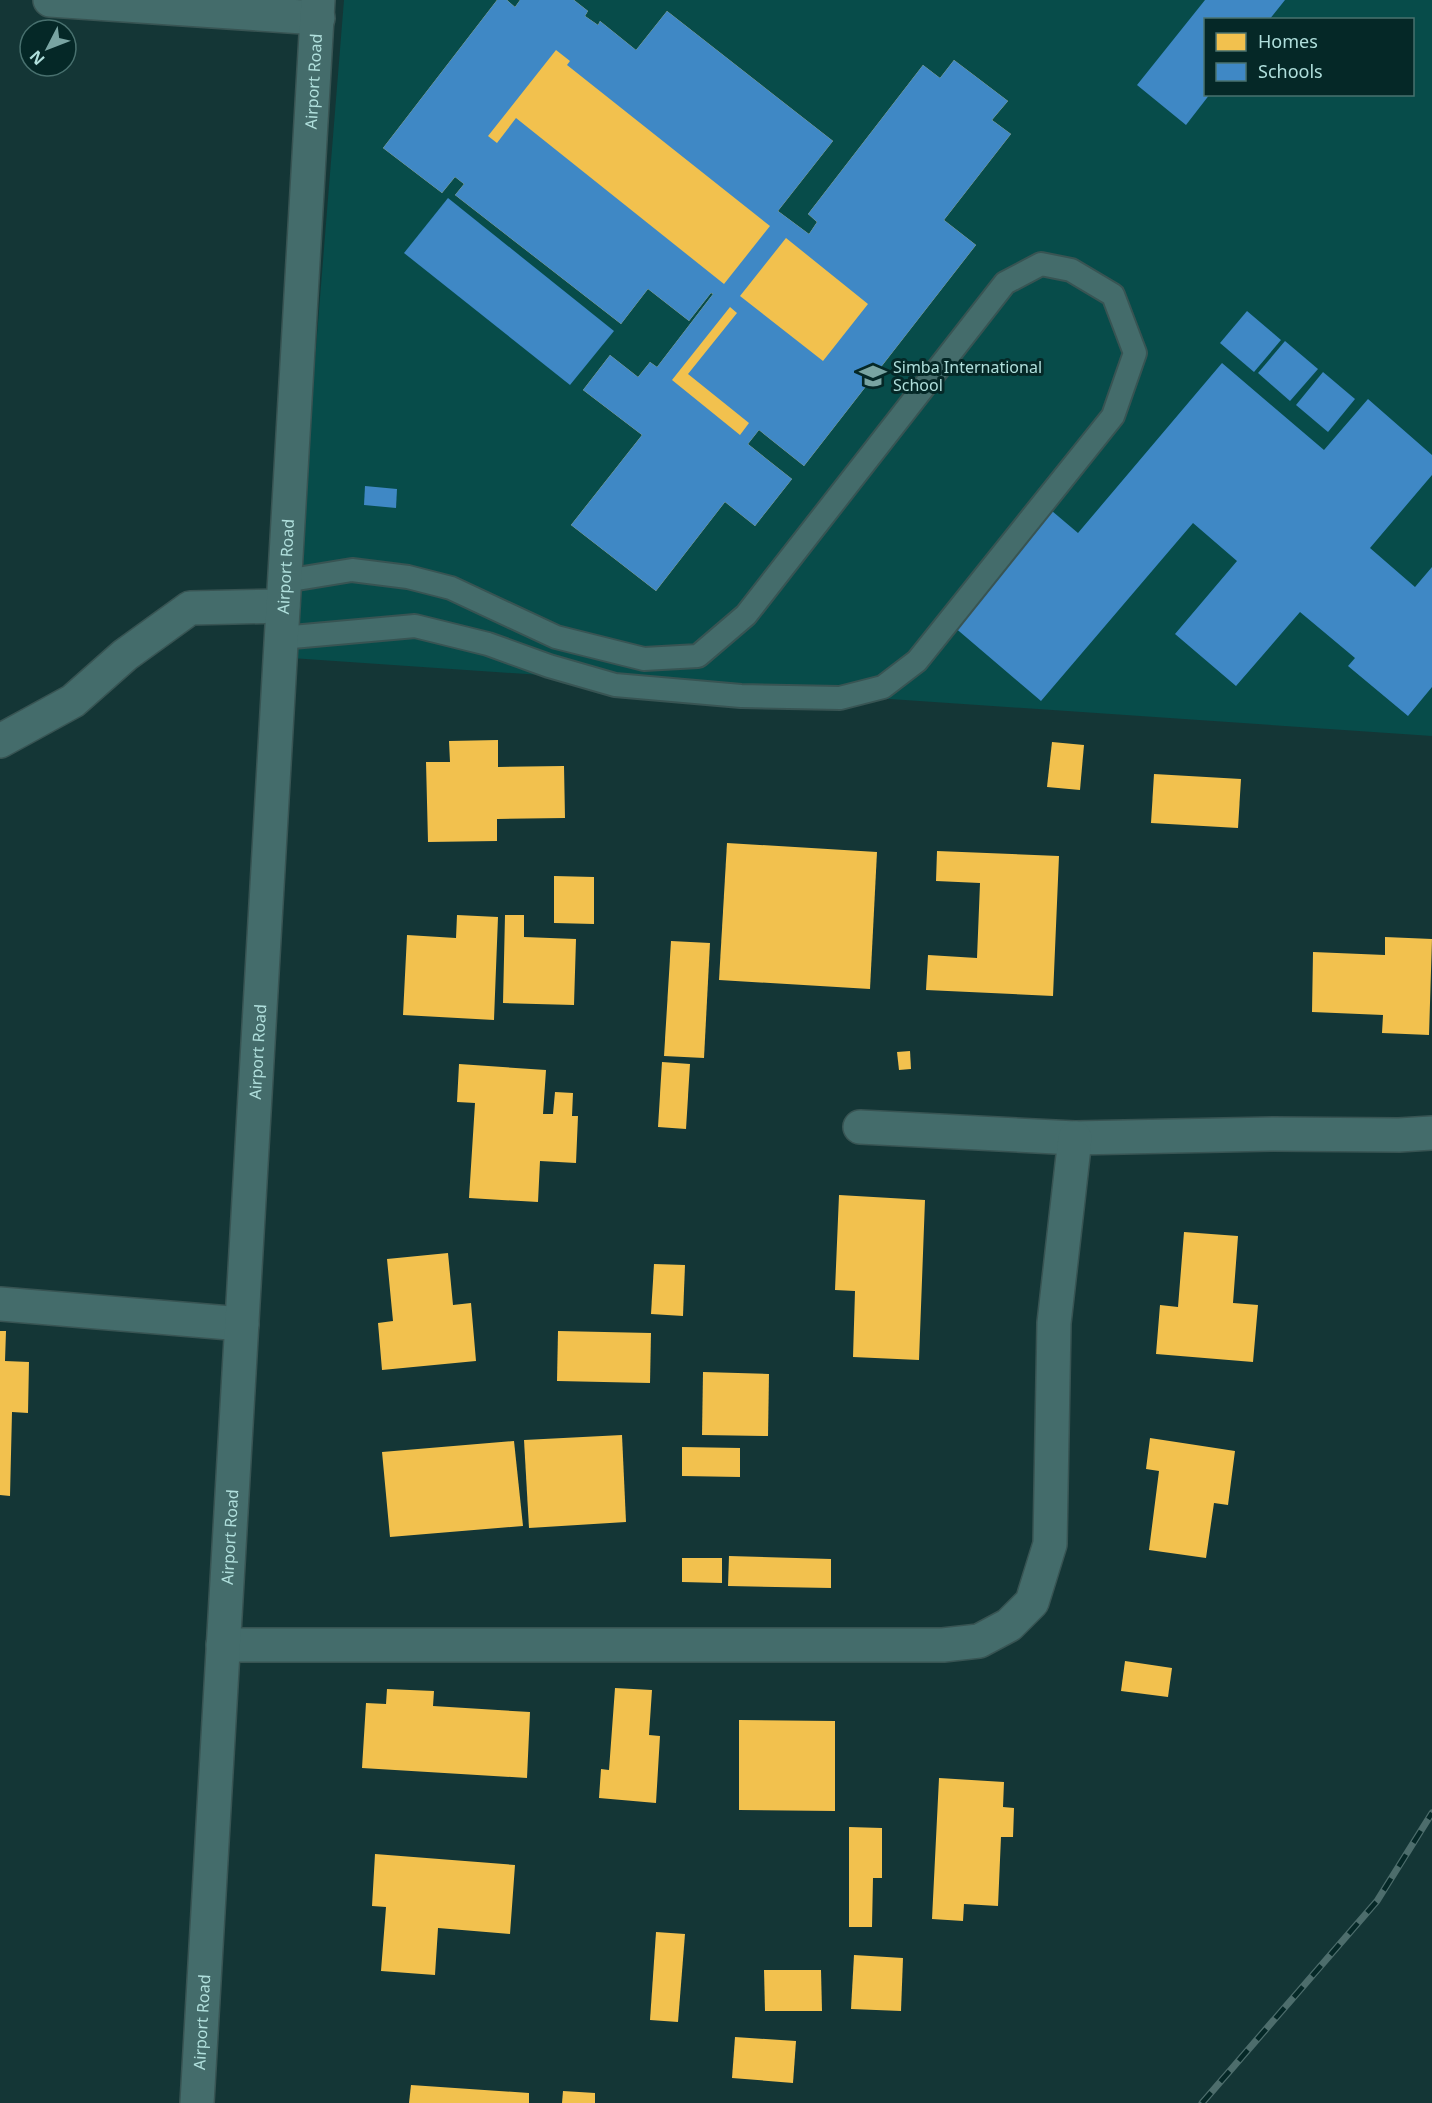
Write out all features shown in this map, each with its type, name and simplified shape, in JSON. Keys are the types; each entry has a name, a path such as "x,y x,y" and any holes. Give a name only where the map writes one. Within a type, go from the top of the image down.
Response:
{"street":[{"path":"50,0 318,9"},
{"name":"Airport Road","path":"196,2103 318,9"},
{"path":"0,741 73,701 125,655 190,609 283,608"},
{"path":"860,1127 1076,1138 1432,1133"},
{"path":"223,1645 943,1645 979,1641 1010,1625 1032,1602 1050,1544 1054,1323 1076,1138"},
{"path":"0,1304 242,1324"}],"lane":[{"path":"1041,264 1071,270 1113,295 1135,353 1113,416 917,661 883,687 840,698 741,696 615,685 549,666 488,644 415,626 283,608 352,570 408,577 451,588 556,637 644,658 698,656 746,615 1005,282 1041,264"}],"shaded area":[{"name":"Simba International School","path":"344,0 1432,0 1432,736 291,658"}],"building: Homes":[{"path":"497,0 507,0 515,7 520,0 574,0 588,11 585,16 598,25 600,21 636,50 667,11 833,141 778,211 809,234 817,222 808,214 923,65 940,78 954,60 1008,101 992,120 1011,134 944,220 976,245 804,466 759,430 748,444 792,479 755,526 725,502 656,591 571,525 642,435 583,390 610,355 638,377 650,362 657,367 713,294 711,293 689,321 648,289 621,324 455,195 464,184 455,177 442,193 383,148"},
{"path":"498,740 498,767 564,766 565,818 497,819 497,841 428,842 426,762 450,762 449,741"},
{"path":"1052,742 1084,745 1080,790 1047,787"},
{"path":"1154,774 1241,779 1238,828 1151,823"},
{"path":"727,843 877,852 870,989 719,980"},
{"path":"937,851 1059,856 1053,996 926,990 928,955 977,958 980,883 936,881"},
{"path":"554,876 594,877 594,924 554,923"},
{"path":"457,915 498,917 494,1020 403,1015 407,935 456,938"},
{"path":"505,915 524,915 524,937 576,939 574,1005 503,1003"},
{"path":"1385,937 1432,939 1429,1035 1382,1033 1383,1015 1312,1012 1313,952 1385,955"},
{"path":"671,941 710,943 704,1058 664,1056"},
{"path":"910,1051 911,1069 899,1070 897,1052"},
{"path":"662,1062 690,1064 686,1129 658,1127"},
{"path":"459,1064 546,1070 543,1114 553,1114 555,1092 573,1093 572,1116 578,1116 576,1163 540,1161 538,1202 469,1198 475,1103 457,1102"},
{"path":"839,1195 925,1200 919,1360 853,1357 855,1291 835,1290"},
{"path":"1184,1232 1238,1236 1233,1303 1258,1305 1253,1362 1156,1354 1160,1305 1178,1307"},
{"path":"448,1253 453,1305 471,1303 476,1361 382,1370 378,1323 393,1321 387,1259"},
{"path":"654,1264 685,1265 683,1316 651,1314"},
{"path":"0,1331 6,1331 5,1361 29,1362 28,1413 12,1412 10,1496 0,1495"},
{"path":"558,1331 651,1333 650,1383 557,1381"},
{"path":"703,1372 769,1374 768,1436 702,1435"},
{"path":"622,1435 626,1522 529,1528 524,1440"},
{"path":"1150,1438 1235,1451 1228,1505 1214,1503 1206,1558 1149,1550 1159,1471 1146,1469"},
{"path":"514,1441 523,1526 390,1537 382,1452"},
{"path":"682,1447 740,1448 740,1477 682,1476"},
{"path":"729,1556 831,1559 831,1588 728,1586"},
{"path":"682,1558 722,1558 722,1583 682,1582"},
{"path":"1125,1661 1172,1668 1168,1697 1121,1691"},
{"path":"615,1688 652,1690 649,1735 660,1736 656,1803 599,1798 601,1769 609,1770"},
{"path":"387,1689 434,1691 433,1706 530,1712 527,1778 362,1768 366,1703 386,1704"},
{"path":"739,1720 835,1721 835,1811 739,1810"},
{"path":"939,1778 1004,1782 1003,1807 1014,1808 1013,1837 1001,1837 998,1906 964,1904 963,1921 932,1919"},
{"path":"849,1827 882,1828 882,1878 873,1878 872,1927 849,1927"},
{"path":"375,1854 515,1865 510,1934 438,1928 435,1975 381,1971 386,1907 372,1906"},
{"path":"656,1932 685,1934 678,2022 650,2020"},
{"path":"854,1955 903,1958 901,2011 851,2009"},
{"path":"764,1970 821,1970 822,2011 765,2011"},
{"path":"735,2037 796,2041 793,2083 732,2078"},
{"path":"411,2085 529,2093 529,2103 409,2103"},
{"path":"563,2091 595,2093 595,2103 562,2103"}],"building: Schools":[{"path":"497,0 507,0 515,7 520,0 574,0 588,11 585,16 598,25 600,21 636,50 667,11 833,141 778,211 809,234 817,222 808,214 923,65 940,78 954,60 1008,101 992,120 1011,134 944,220 976,245 804,466 759,430 748,444 792,479 755,526 725,502 656,591 571,525 642,435 583,390 610,355 638,377 650,362 657,367 713,294 711,293 689,321 648,289 621,324 455,195 464,184 455,177 442,193 383,148","holes":["556,50 570,61 567,65 770,226 724,284 516,118 497,143 488,136","786,238 868,304 823,361 740,296","730,307 737,313 688,374 749,423 740,435 672,380"]},
{"path":"1205,0 1285,0 1271,18 1204,18 1204,96 1208,96 1186,125 1137,85"},
{"path":"448,198 614,331 570,385 404,253"},
{"path":"1247,311 1281,340 1254,372 1220,343"},
{"path":"1285,341 1318,369 1290,401 1258,373"},
{"path":"1222,363 1324,450 1368,399 1432,455 1432,475 1370,548 1415,587 1432,567 1432,687 1408,716 1348,666 1355,658 1300,612 1236,686 1175,634 1237,561 1193,523 1041,701 953,626 1052,511 1078,533"},
{"path":"1323,372 1355,399 1328,432 1296,405"},
{"path":"365,486 397,489 396,508 364,505"}],"railway":[{"path":"1202,2103 1377,1901 1432,1813"}],"place":[{"name":"Simba International School","path":"873,376"}]}
